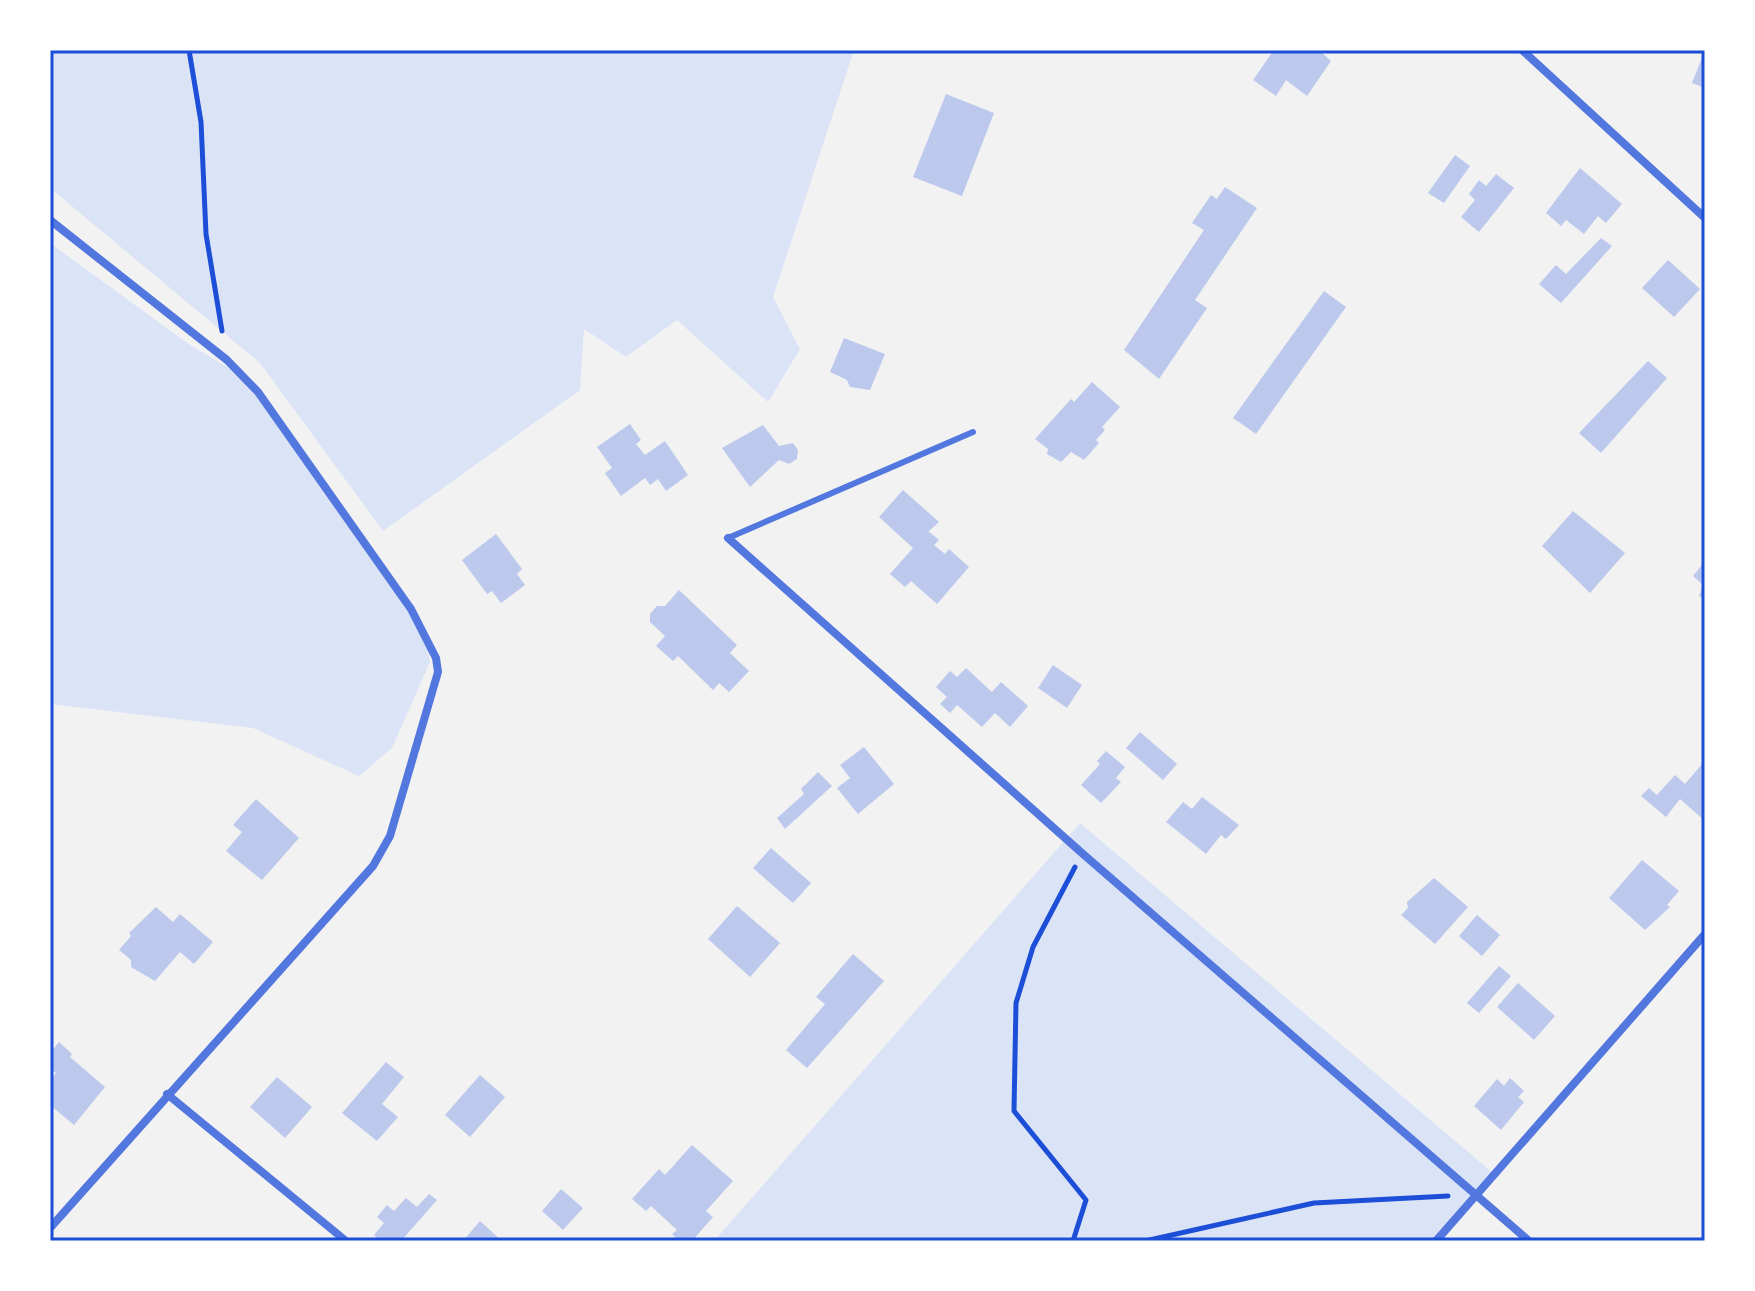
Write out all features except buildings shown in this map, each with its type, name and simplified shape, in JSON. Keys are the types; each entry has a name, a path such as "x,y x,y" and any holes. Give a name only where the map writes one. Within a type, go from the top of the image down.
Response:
{"street":[{"path":"1522,50 1705,218"},
{"path":"50,220 227,360 258,392 411,609 436,658 437,685 390,836 373,866 50,1228"},
{"path":"728,538 1083,854 1529,1241"},
{"path":"1436,1241 1705,934"},
{"path":"167,1094 346,1241"}],"lane":[{"path":"728,538 973,432"}],"path":[{"path":"189,50 201,122 206,234 227,360"},
{"path":"1073,1241 1086,1200 1014,1111 1015,1019 1016,1003 1033,947 1083,854"},
{"path":"1145,1241 1314,1203 1475,1194"}],"shaded area":[{"path":"50,50 854,50 773,297 800,349 768,402 677,320 626,357 584,329 580,390 383,531 260,363 50,188"},
{"path":"50,243 190,345 243,376 424,630 430,662 392,748 359,776 253,728 50,704"},
{"path":"1080,823 1493,1173 1436,1241 714,1241"}]}
